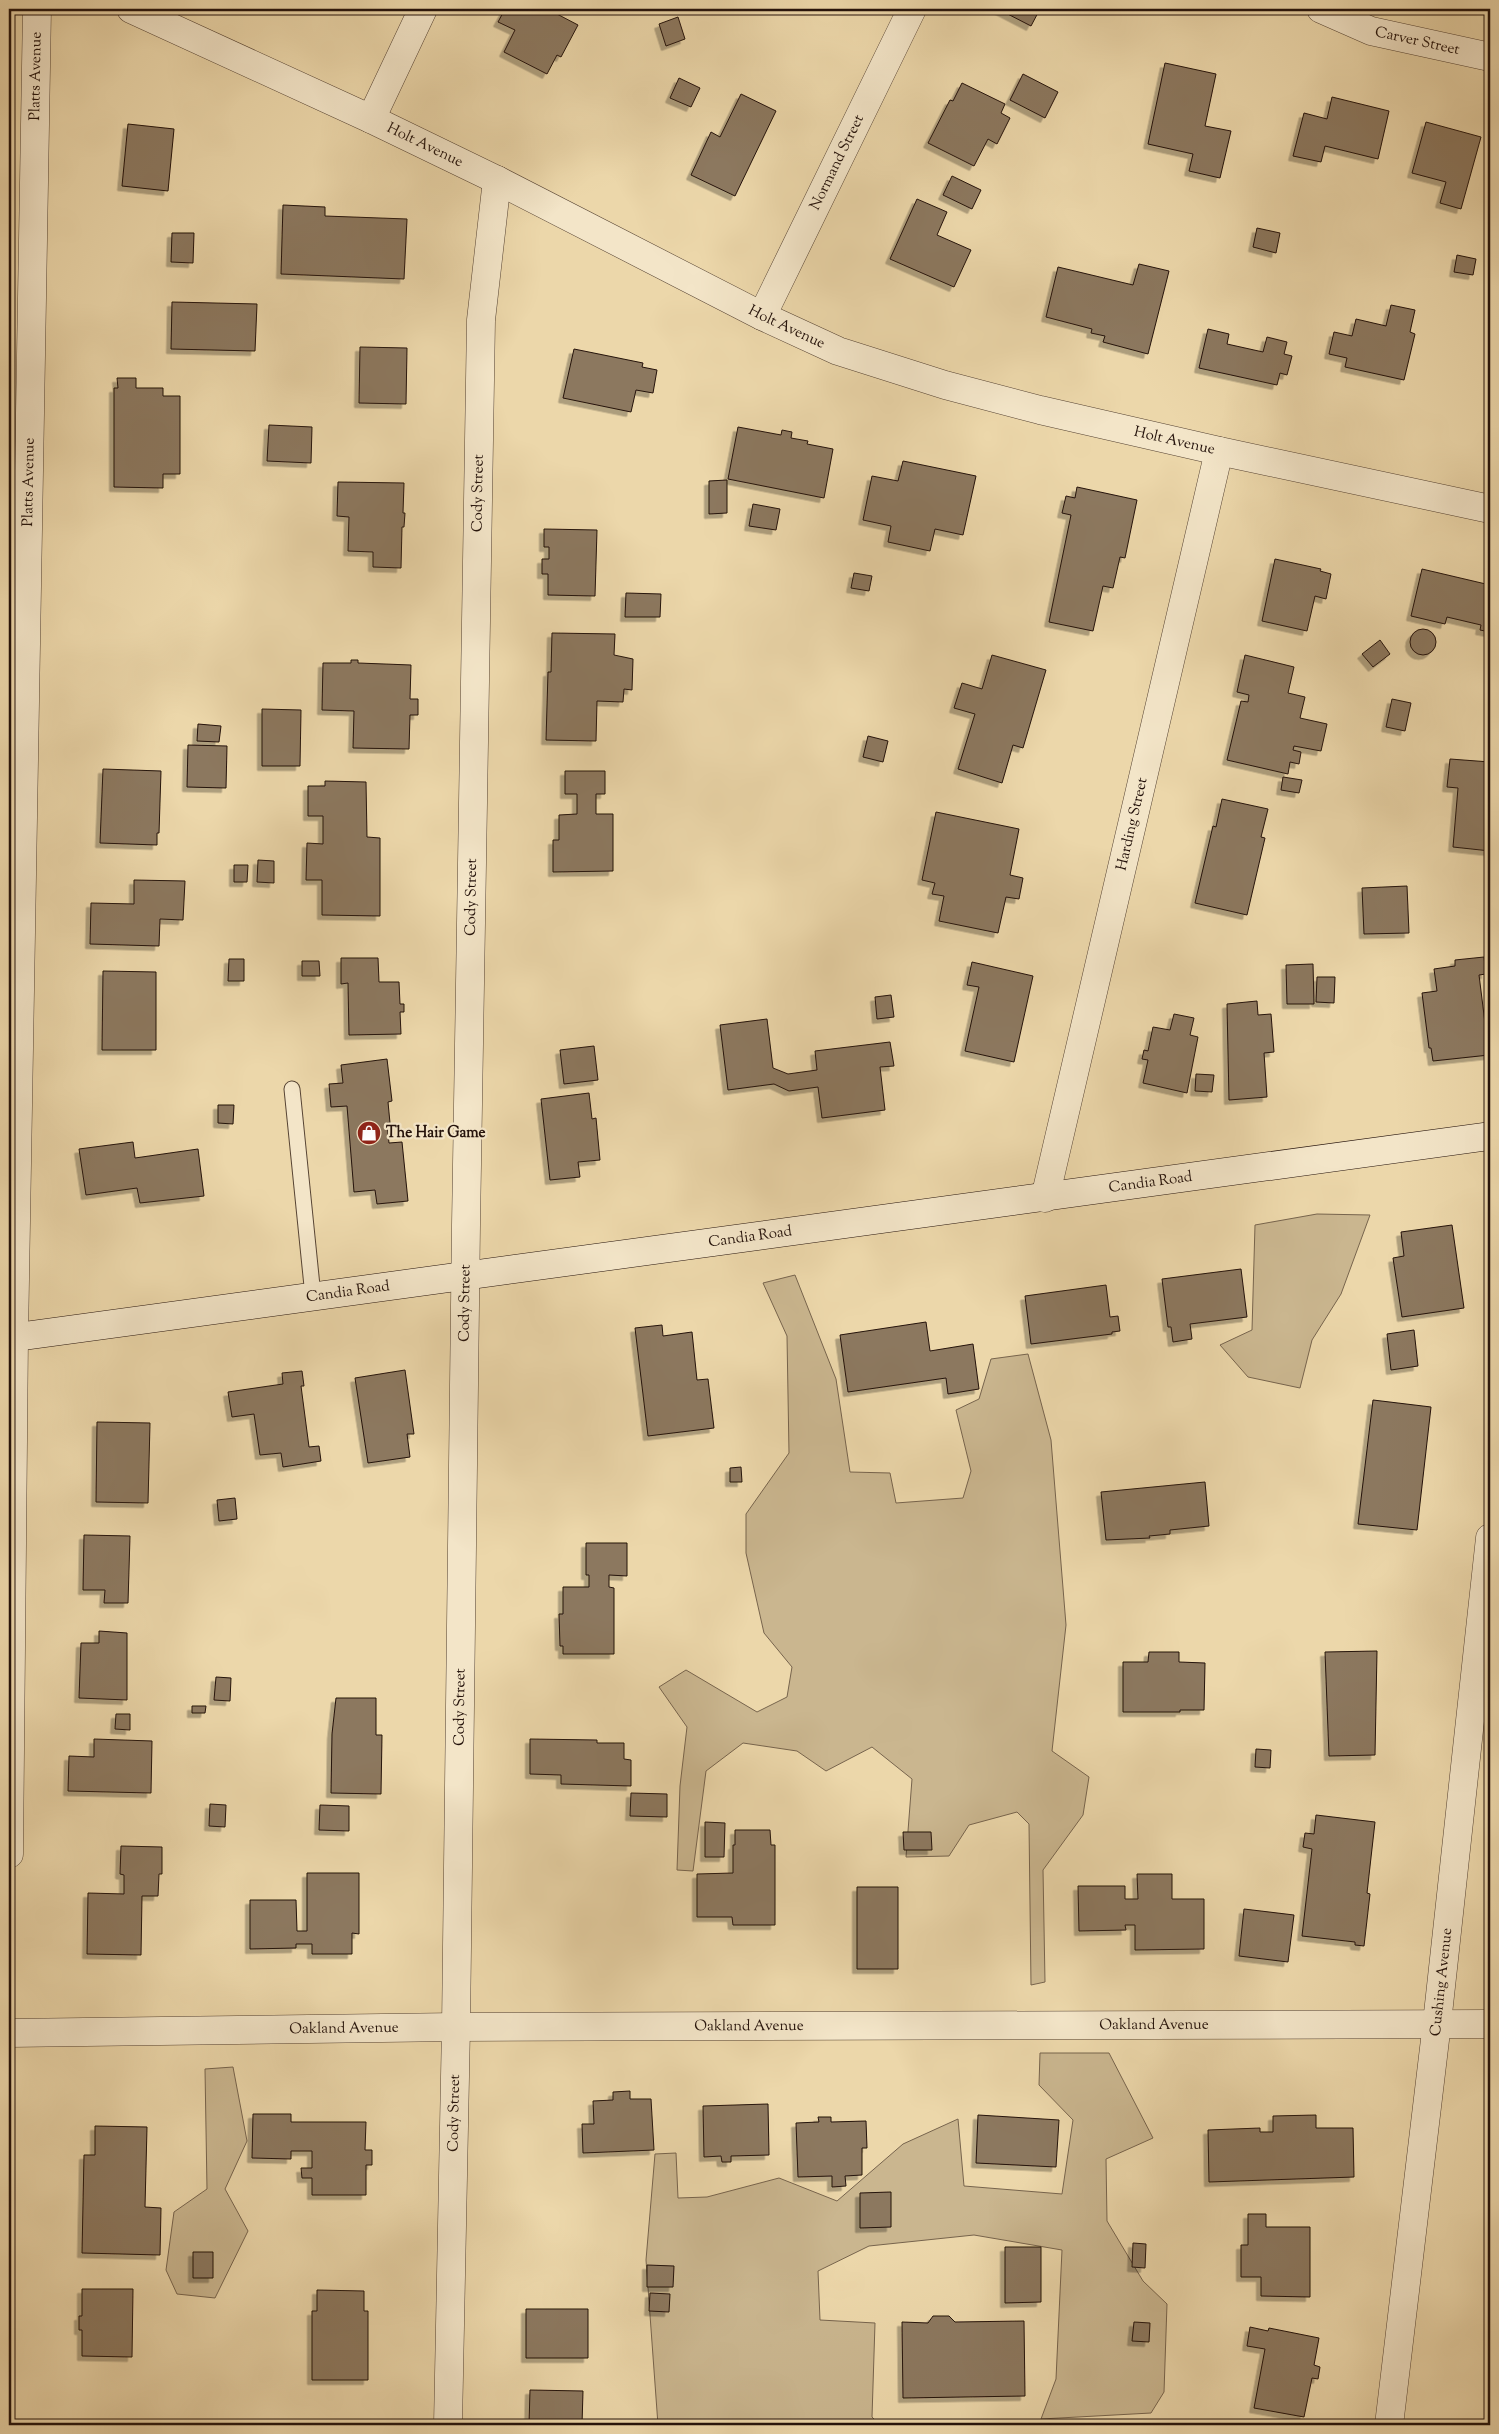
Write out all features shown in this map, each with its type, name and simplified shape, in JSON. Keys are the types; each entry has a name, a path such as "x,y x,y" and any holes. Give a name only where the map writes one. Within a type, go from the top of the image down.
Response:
{"street":[{"name":"Platts Avenue","path":"9,1854 11,1337 37,9"},
{"name":"Holt Avenue","path":"131,9 371,119 497,180 762,316 838,352 945,385 1040,410 1219,451 1490,509"},
{"path":"371,119 423,9"},
{"name":"Normand Street","path":"762,316 912,9"},
{"name":"Carver Street","path":"1321,9 1371,31 1490,57"},
{"name":"Cody Street","path":"448,2425 456,2027 481,320 497,180"},
{"name":"Harding Street","path":"1045,1198 1219,451"},
{"name":"Candia Road","path":"11,1337 1045,1198 1490,1136"},
{"name":"Cushing Avenue","path":"1388,2425 1437,2023 1490,1538"},
{"name":"Oakland Avenue","path":"9,2034 456,2027 1490,2024"}],"lane":[{"path":"292,1089 314,1296"}],"shaded area":[{"path":"1317,1214 1370,1215 1341,1294 1312,1340 1300,1388 1248,1377 1220,1345 1252,1330 1255,1225"},
{"path":"795,1275 836,1379 850,1472 890,1473 896,1503 963,1498 971,1471 956,1410 979,1399 991,1359 1028,1354 1051,1440 1066,1625 1052,1751 1089,1777 1083,1815 1043,1870 1045,1982 1031,1985 1029,1824 1017,1812 969,1825 949,1856 906,1857 912,1779 872,1747 826,1771 797,1751 743,1743 706,1771 693,1871 677,1870 680,1786 687,1727 659,1687 686,1670 757,1712 787,1697 792,1667 764,1633 746,1553 746,1514 789,1453 787,1336 763,1283"},
{"path":"1040,2053 1109,2053 1153,2138 1106,2159 1107,2221 1143,2281 1167,2304 1164,2392 1151,2413 1041,2419 1056,2379 1062,2250 974,2235 869,2246 818,2271 820,2320 875,2323 872,2417 880,2425 658,2425 646,2260 655,2154 676,2153 678,2198 707,2197 779,2178 837,2201 903,2144 958,2119 964,2186 1062,2194 1073,2120 1039,2085"},
{"path":"233,2067 247,2141 225,2189 248,2231 215,2298 177,2294 166,2270 174,2212 207,2189 205,2069"}],"building":[{"path":"505,9 560,9 557,14 578,25 561,57 557,55 547,74 504,52 515,30 498,22"},
{"path":"998,9 1040,9 1031,26"},
{"path":"678,17 685,39 666,46 659,24"},
{"path":"1165,63 1216,74 1205,126 1231,131 1220,178 1189,171 1193,154 1148,144"},
{"path":"1023,74 1058,92 1045,118 1010,100"},
{"path":"679,78 700,88 691,107 670,98"},
{"path":"962,83 1005,104 1001,113 1010,118 997,144 988,139 974,166 928,143 950,100 953,101"},
{"path":"741,94 776,111 735,196 691,175 711,132 720,137"},
{"path":"1332,97 1389,111 1378,159 1325,146 1321,162 1293,156 1304,113 1327,119"},
{"path":"1426,122 1481,137 1461,209 1440,203 1446,182 1412,173"},
{"path":"128,124 174,129 168,191 122,186"},
{"path":"952,176 981,190 972,209 943,195"},
{"path":"917,199 947,212 937,235 971,250 954,287 890,259"},
{"path":"283,205 325,207 325,216 407,219 404,279 281,274"},
{"path":"1257,228 1280,233 1276,253 1253,247"},
{"path":"172,233 194,233 193,263 171,262"},
{"path":"1457,255 1476,259 1473,275 1454,272"},
{"path":"1139,264 1169,271 1148,354 1103,342 1105,336 1091,333 1092,329 1046,317 1058,267 1133,285"},
{"path":"172,302 257,304 255,351 171,349"},
{"path":"1391,305 1415,310 1410,332 1415,334 1404,380 1345,367 1347,358 1329,354 1334,332 1352,336 1356,319 1386,326"},
{"path":"1208,329 1229,334 1227,344 1263,352 1267,337 1287,342 1284,354 1292,356 1287,375 1280,373 1277,385 1199,368"},
{"path":"360,347 407,348 406,404 359,403"},
{"path":"574,349 643,363 642,367 657,370 653,393 636,390 631,412 563,398"},
{"path":"117,378 136,378 136,388 163,388 163,396 180,396 180,474 163,474 163,488 114,487 114,388 118,388"},
{"path":"269,425 312,427 311,463 267,461"},
{"path":"738,427 781,435 782,430 792,432 791,438 808,441 807,444 833,449 824,498 728,479"},
{"path":"903,461 976,476 963,535 935,529 930,551 888,542 891,526 863,520 872,476 898,481"},
{"path":"727,480 727,513 709,514 709,481"},
{"path":"338,482 404,483 403,513 405,513 404,527 402,527 401,568 373,567 373,552 348,551 349,517 337,516"},
{"path":"1077,487 1137,500 1125,558 1120,557 1113,588 1103,586 1093,631 1049,622 1071,515 1062,513 1066,496 1075,498"},
{"path":"753,504 780,509 776,530 749,526"},
{"path":"544,529 597,530 595,596 548,595 548,574 542,574 542,559 549,559 549,547 544,547"},
{"path":"1275,559 1321,569 1320,571 1331,574 1326,599 1315,596 1307,631 1262,621"},
{"path":"1422,569 1490,585 1490,632 1480,630 1481,625 1447,617 1445,624 1411,616"},
{"path":"854,573 872,576 869,591 851,588"},
{"path":"626,593 661,594 660,617 625,617"},
{"path":"1423,629 1432,633 1436,642 1432,651 1423,655 1414,651 1410,642 1414,633"},
{"path":"552,633 615,634 614,655 633,659 632,690 624,689 623,702 597,701 596,741 546,740 548,672 551,672"},
{"path":"1380,640 1390,654 1373,667 1362,654"},
{"path":"992,655 1046,670 1023,748 1013,745 1002,783 958,769 975,714 954,708 962,683 982,689"},
{"path":"1245,655 1294,667 1288,693 1305,697 1300,718 1327,724 1321,751 1294,746 1293,750 1301,752 1299,764 1290,762 1288,774 1227,760 1241,701 1248,702 1249,695 1237,692"},
{"path":"351,660 358,660 358,663 411,665 410,699 418,699 418,715 410,715 409,749 353,748 354,711 322,710 323,663 351,663"},
{"path":"1392,699 1411,703 1405,731 1386,727"},
{"path":"262,709 301,710 300,766 262,766"},
{"path":"198,724 221,726 219,742 197,741"},
{"path":"868,736 888,741 883,762 863,757"},
{"path":"188,745 227,746 226,788 187,787"},
{"path":"1450,759 1490,762 1490,851 1453,847 1458,788 1447,787"},
{"path":"103,769 161,771 157,845 100,843"},
{"path":"565,771 605,771 605,794 596,794 596,814 613,814 613,871 553,872 553,840 559,840 559,815 577,814 577,794 565,794"},
{"path":"1283,777 1302,780 1299,793 1281,790"},
{"path":"325,781 366,782 367,837 380,838 380,916 322,915 322,880 306,880 307,843 323,844 323,816 308,816 308,786 325,786"},
{"path":"1222,799 1268,809 1261,837 1265,838 1247,915 1195,903 1213,826 1216,827"},
{"path":"936,812 1019,829 1010,875 1023,878 1019,899 1006,897 998,933 939,921 944,896 932,894 935,883 922,880"},
{"path":"258,860 274,861 274,883 257,882"},
{"path":"234,865 248,865 247,882 234,882"},
{"path":"134,880 185,881 183,920 160,919 159,946 90,944 91,903 134,904"},
{"path":"1407,886 1409,933 1364,934 1362,888"},
{"path":"1484,957 1486,974 1479,975 1489,1055 1433,1061 1431,1048 1429,1048 1422,993 1437,991 1434,969 1455,966 1455,960"},
{"path":"341,958 378,958 379,982 399,982 400,1004 404,1004 404,1012 400,1012 401,1034 349,1035 348,983 341,984"},
{"path":"229,959 244,959 244,981 228,981"},
{"path":"302,961 319,961 320,976 302,976"},
{"path":"972,962 1033,976 1014,1062 965,1051 979,987 967,985"},
{"path":"1313,964 1314,1004 1287,1004 1286,965"},
{"path":"103,971 156,972 156,1050 102,1050"},
{"path":"1317,977 1335,977 1334,1003 1316,1002"},
{"path":"891,995 894,1017 877,1019 875,997"},
{"path":"1257,1001 1258,1015 1271,1014 1274,1052 1264,1053 1267,1097 1229,1100 1227,1004"},
{"path":"1174,1014 1194,1018 1190,1035 1198,1037 1187,1093 1143,1083 1148,1060 1142,1059 1144,1050 1148,1051 1153,1027 1170,1030"},
{"path":"767,1019 773,1068 788,1074 817,1070 815,1051 890,1042 894,1066 880,1067 885,1110 822,1118 818,1087 789,1091 774,1084 728,1090 720,1025"},
{"path":"594,1046 598,1080 564,1084 560,1050"},
{"name":"The Hair Game","path":"387,1059 392,1101 388,1102 390,1123 387,1123 389,1143 402,1142 408,1201 377,1204 375,1190 354,1192 347,1106 331,1107 329,1084 343,1083 341,1065"},
{"path":"1196,1074 1214,1075 1212,1092 1195,1091"},
{"path":"589,1093 592,1119 596,1118 600,1160 578,1162 580,1177 550,1180 541,1099"},
{"path":"218,1105 234,1105 233,1124 218,1123"},
{"path":"133,1142 135,1158 198,1149 204,1196 140,1203 137,1188 86,1195 79,1149"},
{"path":"1452,1225 1464,1308 1402,1317 1393,1258 1404,1256 1401,1232"},
{"path":"1241,1269 1247,1317 1190,1324 1192,1339 1173,1342 1171,1327 1168,1327 1162,1279"},
{"path":"1106,1285 1110,1317 1118,1316 1120,1331 1112,1332 1112,1334 1031,1344 1025,1296"},
{"path":"926,1322 930,1351 973,1344 979,1389 948,1394 946,1378 848,1392 840,1335"},
{"path":"662,1325 663,1336 692,1332 697,1380 708,1379 714,1428 648,1436 635,1328"},
{"path":"1414,1330 1418,1366 1391,1370 1387,1334"},
{"path":"405,1370 414,1434 407,1434 410,1457 368,1463 355,1378"},
{"path":"302,1371 304,1386 301,1386 309,1447 319,1446 321,1461 283,1467 281,1453 260,1455 254,1414 232,1417 228,1392 283,1384 282,1373"},
{"path":"1373,1400 1431,1407 1417,1530 1358,1524"},
{"path":"97,1422 150,1423 148,1503 96,1502"},
{"path":"741,1467 742,1482 730,1482 730,1468"},
{"path":"1205,1482 1209,1526 1170,1530 1170,1534 1149,1536 1150,1538 1106,1540 1101,1492"},
{"path":"235,1498 237,1519 219,1521 217,1500"},
{"path":"84,1535 130,1536 128,1603 104,1603 105,1590 83,1590"},
{"path":"586,1543 627,1543 627,1576 609,1575 609,1587 614,1588 614,1654 563,1654 563,1646 560,1646 559,1614 563,1614 563,1587 589,1587 589,1575 586,1575"},
{"path":"99,1631 127,1633 127,1700 79,1698 81,1643 99,1643"},
{"path":"1377,1651 1375,1755 1329,1756 1325,1652"},
{"path":"1149,1652 1179,1652 1179,1662 1205,1663 1204,1710 1123,1712 1123,1662 1148,1662"},
{"path":"216,1677 231,1678 230,1701 214,1700"},
{"path":"336,1698 376,1698 376,1735 382,1735 381,1794 331,1793 332,1734"},
{"path":"192,1706 206,1706 205,1713 192,1713"},
{"path":"116,1714 130,1714 130,1730 115,1729"},
{"path":"94,1739 152,1741 151,1793 68,1791 69,1756 94,1757"},
{"path":"530,1739 597,1740 597,1743 624,1743 624,1759 631,1760 631,1786 561,1784 561,1775 530,1774"},
{"path":"1256,1749 1271,1750 1270,1768 1255,1767"},
{"path":"631,1793 667,1794 667,1817 630,1816"},
{"path":"210,1804 226,1805 225,1827 209,1826"},
{"path":"320,1805 349,1806 349,1831 319,1830"},
{"path":"1316,1815 1375,1822 1367,1893 1370,1894 1364,1946 1355,1945 1355,1942 1302,1936 1312,1849 1303,1847 1305,1833 1314,1834"},
{"path":"705,1822 725,1823 724,1857 705,1857"},
{"path":"735,1830 770,1830 771,1845 775,1845 775,1925 733,1925 732,1917 697,1917 697,1874 733,1873"},
{"path":"903,1832 931,1832 932,1850 904,1850"},
{"path":"121,1846 162,1847 162,1874 159,1874 158,1896 142,1896 141,1955 87,1954 88,1893 124,1894 124,1875 120,1874"},
{"path":"307,1873 359,1873 359,1934 352,1933 352,1954 312,1954 312,1944 296,1944 296,1948 250,1949 250,1900 296,1900 297,1931 307,1931"},
{"path":"1137,1874 1172,1874 1172,1899 1204,1899 1204,1949 1135,1950 1135,1925 1125,1925 1126,1930 1079,1931 1078,1886 1125,1886 1125,1899 1138,1899"},
{"path":"857,1887 898,1887 898,1969 857,1969"},
{"path":"1244,1909 1294,1915 1288,1962 1239,1956"},
{"path":"630,2091 630,2099 651,2099 654,2150 583,2153 582,2124 594,2124 593,2101 613,2100 613,2092"},
{"path":"768,2104 769,2155 731,2156 731,2162 722,2162 721,2156 704,2157 703,2106"},
{"path":"253,2114 291,2114 291,2122 366,2122 365,2150 372,2150 372,2165 366,2165 366,2195 312,2195 312,2178 302,2178 301,2168 312,2168 312,2151 291,2151 291,2159 252,2158"},
{"path":"978,2115 1059,2120 1056,2167 976,2163"},
{"path":"1316,2115 1316,2128 1353,2128 1354,2177 1209,2182 1208,2130 1260,2128 1260,2132 1273,2132 1273,2116"},
{"path":"818,2117 831,2117 831,2122 866,2121 867,2148 862,2148 862,2175 845,2176 846,2186 832,2187 832,2176 798,2177 796,2123 819,2122"},
{"path":"95,2126 147,2127 145,2207 161,2208 160,2255 82,2253 84,2155 95,2155"},
{"path":"891,2192 891,2227 860,2228 860,2193"},
{"path":"1248,2214 1266,2214 1266,2227 1310,2227 1310,2297 1261,2296 1261,2277 1241,2277 1241,2245 1248,2245"},
{"path":"1133,2243 1146,2244 1145,2268 1132,2267"},
{"path":"1005,2247 1041,2247 1041,2302 1005,2303"},
{"path":"193,2252 213,2252 213,2278 193,2278"},
{"path":"647,2265 674,2266 673,2287 647,2287"},
{"path":"82,2289 133,2289 132,2357 82,2356 82,2330 79,2330 79,2316 82,2316"},
{"path":"317,2290 364,2291 364,2311 368,2311 368,2380 312,2380 312,2311 317,2311"},
{"path":"650,2293 670,2294 669,2312 649,2311"},
{"path":"526,2309 588,2309 588,2358 526,2358"},
{"path":"933,2316 949,2316 955,2322 1024,2321 1025,2396 903,2398 902,2322 928,2323"},
{"path":"1134,2322 1150,2323 1149,2342 1132,2341"},
{"path":"1250,2327 1268,2331 1269,2328 1319,2338 1314,2365 1320,2367 1318,2379 1312,2378 1304,2417 1254,2408 1265,2349 1247,2346"},
{"path":"530,2390 583,2391 582,2425 529,2425"}],"place":[{"name":"The Hair Game","path":"369,1133"}]}
